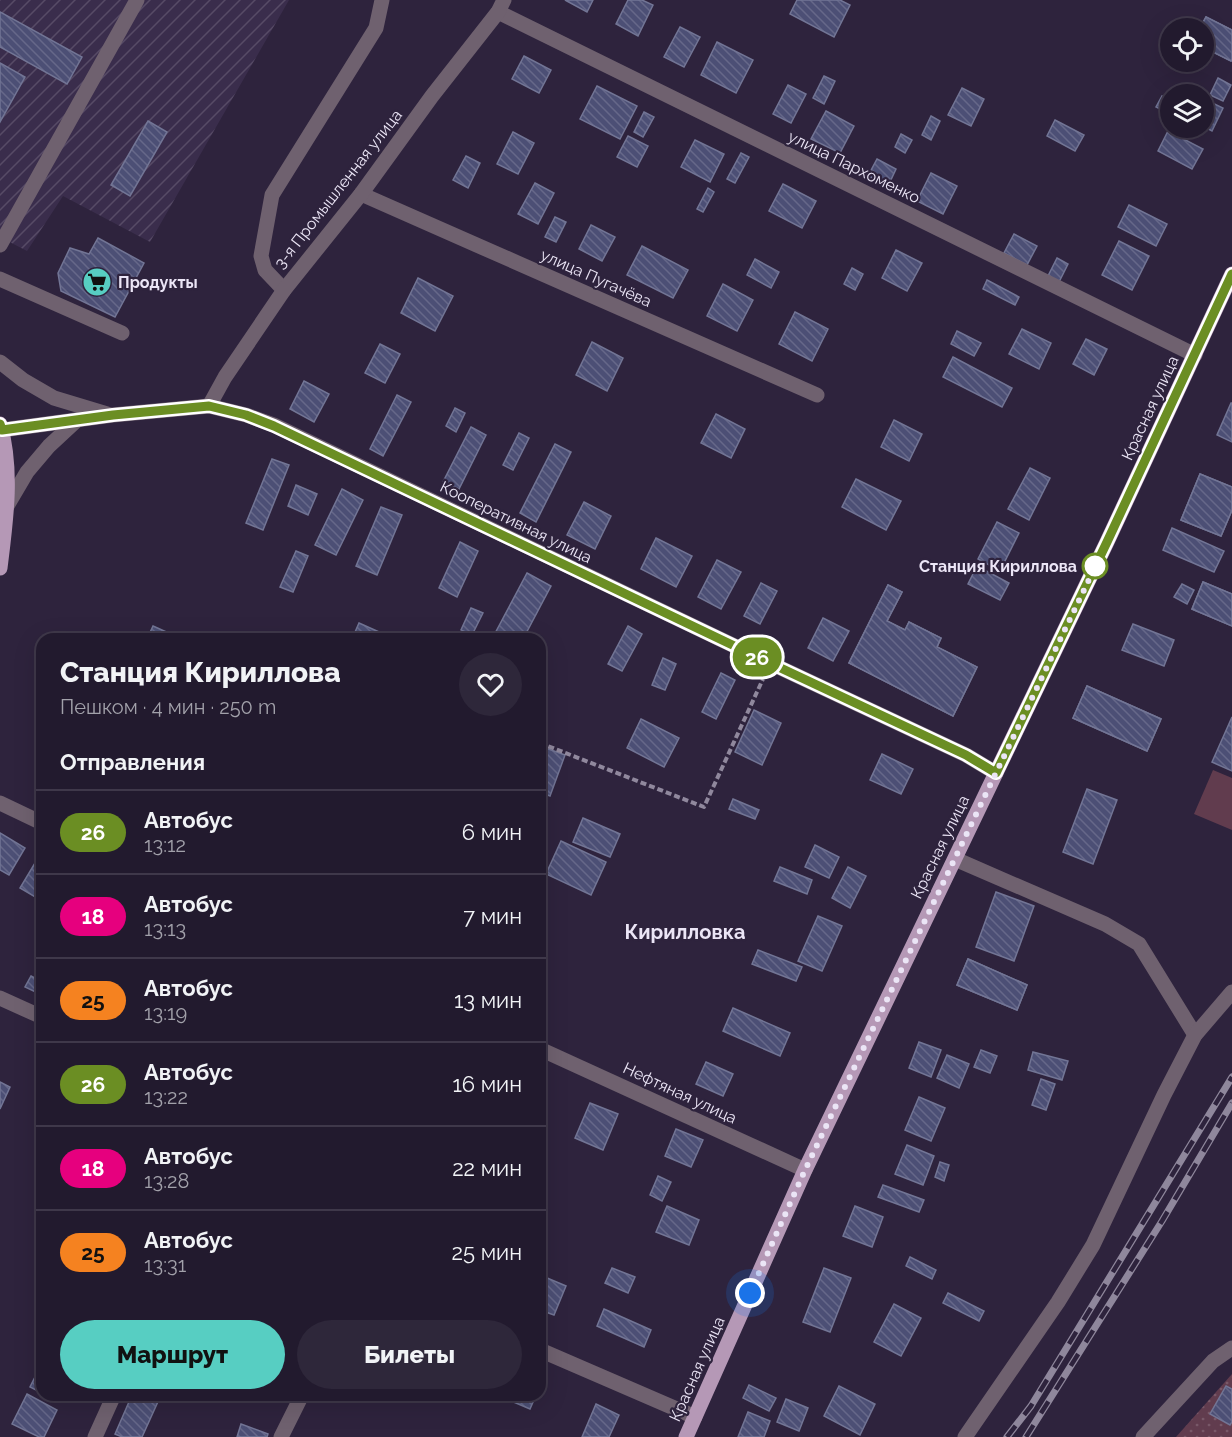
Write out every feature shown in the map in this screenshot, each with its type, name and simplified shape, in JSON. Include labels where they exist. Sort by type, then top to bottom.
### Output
[{"type":"main road","name":"Красная улица","points":[[686,1437],[805,1170],[1112,531],[1232,274]]},
{"type":"main road","points":[[0,568],[7,506],[7,472],[1,427]]},
{"type":"street","points":[[0,245],[137,0]]},
{"type":"street","points":[[284,290],[265,270],[261,256],[272,195],[376,28],[382,0]]},
{"type":"street","name":"3-я Промышленная улица","points":[[209,406],[225,376],[284,290],[361,194],[501,6]]},
{"type":"street","name":"улица Пархоменко","points":[[501,6],[1195,355]]},
{"type":"street","name":"улица Пугачёва","points":[[361,194],[817,395]]},
{"type":"street","points":[[0,279],[122,333]]},
{"type":"street","points":[[0,362],[23,380],[54,398],[113,415]]},
{"type":"street","name":"Кооперативная улица","points":[[1,427],[209,406],[246,415],[274,426],[966,755],[996,773]]},
{"type":"street","points":[[7,506],[27,472],[49,446],[77,420]]},
{"type":"street","points":[[0,803],[36,820]]},
{"type":"street","points":[[955,859],[1106,924],[1139,944],[1195,1035]]},
{"type":"street","points":[[965,1437],[1058,1302],[1093,1245],[1195,1035],[1232,992]]},
{"type":"street","points":[[0,998],[36,1014]]},
{"type":"street","name":"Нефтяная улица","points":[[546,1051],[805,1170]]},
{"type":"street","points":[[1143,1437],[1213,1361],[1232,1348]]},
{"type":"street","points":[[546,1353],[695,1417]]},
{"type":"street","points":[[95,1437],[111,1401]]},
{"type":"street","points":[[281,1437],[299,1401]]},
{"type":"path","points":[[546,745],[704,807],[770,663]]},
{"type":"shaded area","points":[[0,0],[289,0],[150,242],[63,196],[27,251],[0,237]]},
{"type":"shaded area","points":[[1213,770],[1232,778],[1232,830],[1194,814]]},
{"type":"shaded area","points":[[1232,1374],[1232,1437],[1176,1437]]},
{"type":"building","points":[[565,0],[593,0],[587,12]]},
{"type":"building","points":[[628,0],[642,0],[653,5],[638,36],[616,24]]},
{"type":"building","points":[[797,0],[840,0],[850,5],[834,37],[790,14]]},
{"type":"building","points":[[0,12],[82,57],[67,84],[0,47]]},
{"type":"building","points":[[1214,21],[1232,30],[1231,61],[1214,52]]},
{"type":"building","points":[[1214,21],[1232,30],[1231,61],[1214,52]]},
{"type":"building","points":[[680,27],[700,37],[684,67],[664,57]]},
{"type":"building","points":[[717,42],[753,60],[736,93],[701,75]]},
{"type":"building","points":[[524,56],[551,70],[539,93],[512,79]]},
{"type":"building","points":[[0,63],[25,77],[0,122]]},
{"type":"building","points":[[824,76],[835,81],[824,104],[813,98]]},
{"type":"building","points":[[1218,78],[1231,85],[1223,101],[1214,97],[1214,86]]},
{"type":"building","points":[[788,85],[806,94],[791,123],[773,114]]},
{"type":"building","points":[[597,86],[637,106],[620,139],[580,119]]},
{"type":"building","points":[[962,88],[984,99],[971,126],[948,115]]},
{"type":"building","points":[[1214,104],[1223,108],[1214,127]]},
{"type":"building","points":[[826,111],[854,126],[840,153],[811,139]]},
{"type":"building","points":[[644,112],[654,117],[643,137],[634,132]]},
{"type":"building","points":[[931,116],[940,121],[931,140],[922,135]]},
{"type":"building","points":[[1055,120],[1084,135],[1075,151],[1047,136]]},
{"type":"building","points":[[148,121],[167,132],[130,196],[111,185]]},
{"type":"building","points":[[513,132],[534,143],[518,174],[497,164]]},
{"type":"building","points":[[901,134],[912,140],[905,153],[895,147]]},
{"type":"building","points":[[628,136],[648,146],[637,167],[617,157]]},
{"type":"building","points":[[1164,138],[1182,138],[1203,149],[1192,169],[1158,151]]},
{"type":"building","points":[[695,140],[724,154],[710,182],[681,167]]},
{"type":"building","points":[[741,153],[749,157],[735,183],[727,179]]},
{"type":"building","points":[[466,156],[480,163],[468,188],[453,180]]},
{"type":"building","points":[[877,159],[896,169],[888,186],[868,176]]},
{"type":"building","points":[[931,173],[957,186],[943,214],[917,201]]},
{"type":"building","points":[[535,183],[554,193],[538,224],[518,214]]},
{"type":"building","points":[[783,184],[816,201],[802,228],[769,211]]},
{"type":"building","points":[[708,188],[714,192],[703,212],[697,209]]},
{"type":"building","points":[[1129,205],[1167,224],[1156,246],[1118,227]]},
{"type":"building","points":[[555,217],[566,222],[556,242],[545,237]]},
{"type":"building","points":[[591,225],[615,237],[602,261],[579,249]]},
{"type":"building","points":[[1014,234],[1037,246],[1027,265],[1004,253]]},
{"type":"building","name":"Продукты","points":[[98,238],[144,263],[115,317],[61,291],[58,273],[70,248],[89,254]]},
{"type":"building","points":[[1119,241],[1149,256],[1132,290],[1102,275]]},
{"type":"building","points":[[642,246],[688,270],[673,298],[627,275]]},
{"type":"building","points":[[896,250],[922,263],[907,291],[882,278]]},
{"type":"building","points":[[1057,258],[1068,264],[1059,282],[1048,276]]},
{"type":"building","points":[[755,259],[779,272],[771,288],[747,275]]},
{"type":"building","points":[[852,268],[863,274],[855,290],[844,284]]},
{"type":"building","points":[[418,278],[453,296],[435,331],[401,313]]},
{"type":"building","points":[[987,280],[1019,297],[1015,305],[983,289]]},
{"type":"building","points":[[723,284],[753,300],[737,331],[707,316]]},
{"type":"building","points":[[795,312],[828,329],[812,361],[779,344]]},
{"type":"building","points":[[1022,329],[1051,343],[1039,369],[1009,354]]},
{"type":"building","points":[[957,331],[981,343],[974,356],[951,344]]},
{"type":"building","points":[[1086,339],[1107,349],[1094,375],[1073,364]]},
{"type":"building","points":[[592,342],[623,358],[607,391],[576,375]]},
{"type":"building","points":[[380,344],[400,354],[385,383],[365,373]]},
{"type":"building","points":[[953,357],[1012,388],[1002,407],[943,377]]},
{"type":"building","points":[[304,381],[329,394],[314,422],[290,409]]},
{"type":"building","points":[[397,395],[411,402],[383,456],[370,449]]},
{"type":"building","points":[[1232,403],[1232,442],[1217,435]]},
{"type":"building","points":[[455,408],[465,413],[456,432],[446,426]]},
{"type":"building","points":[[716,414],[745,429],[731,458],[701,443]]},
{"type":"building","points":[[894,420],[922,434],[909,461],[881,447]]},
{"type":"building","points":[[471,427],[486,435],[459,489],[443,482]]},
{"type":"building","points":[[519,433],[529,438],[513,470],[503,465]]},
{"type":"building","points":[[555,444],[571,452],[536,522],[520,513]]},
{"type":"building","points":[[272,459],[289,465],[263,530],[246,523]]},
{"type":"building","points":[[1030,468],[1050,478],[1029,520],[1008,509]]},
{"type":"building","points":[[1200,474],[1232,487],[1232,510],[1221,536],[1181,520]]},
{"type":"building","points":[[1200,474],[1232,487],[1232,510],[1221,536],[1181,520]]},
{"type":"building","points":[[856,479],[901,501],[886,530],[842,507]]},
{"type":"building","points":[[296,485],[317,494],[308,515],[288,506]]},
{"type":"building","points":[[342,489],[363,500],[336,555],[315,545]]},
{"type":"building","points":[[584,502],[611,516],[595,549],[567,535]]},
{"type":"building","points":[[381,507],[402,515],[377,575],[356,566]]},
{"type":"building","points":[[997,522],[1019,533],[1000,571],[978,559]]},
{"type":"building","points":[[1172,528],[1224,551],[1214,572],[1163,550]]},
{"type":"building","points":[[656,538],[692,556],[676,587],[641,569]]},
{"type":"building","points":[[460,542],[478,551],[457,597],[439,588]]},
{"type":"building","points":[[296,551],[308,556],[293,592],[280,587]]},
{"type":"building","points":[[717,560],[741,572],[721,609],[698,597]]},
{"type":"building","points":[[977,566],[1009,583],[1000,600],[968,584]]},
{"type":"building","points":[[527,573],[551,586],[526,633],[495,633]]},
{"type":"building","points":[[1203,582],[1232,594],[1232,626],[1192,609]]},
{"type":"building","points":[[1203,582],[1232,594],[1232,626],[1192,609]]},
{"type":"building","points":[[761,583],[777,591],[760,624],[744,616]]},
{"type":"building","points":[[1182,584],[1194,590],[1187,604],[1174,597]]},
{"type":"building","points":[[888,585],[902,592],[887,621],[905,630],[909,622],[941,638],[937,647],[977,667],[953,716],[849,663]]},
{"type":"building","points":[[888,585],[902,592],[887,621],[905,630],[909,622],[941,638],[937,647],[977,667],[953,716],[849,663]]},
{"type":"building","points":[[471,608],[483,613],[473,633],[461,630]]},
{"type":"building","points":[[823,618],[849,631],[833,661],[808,648]]},
{"type":"building","points":[[359,623],[381,633],[355,633]]},
{"type":"building","points":[[1133,624],[1174,640],[1164,666],[1122,650]]},
{"type":"building","points":[[153,626],[169,633],[150,633]]},
{"type":"building","points":[[628,626],[642,634],[622,671],[608,664]]},
{"type":"building","points":[[663,658],[676,664],[665,690],[652,685]]},
{"type":"building","points":[[721,673],[735,680],[716,719],[702,712]]},
{"type":"building","points":[[1087,686],[1161,719],[1147,751],[1073,718]]},
{"type":"building","points":[[1087,686],[1161,719],[1147,751],[1073,718]]},
{"type":"building","points":[[754,710],[781,723],[762,765],[735,752]]},
{"type":"building","points":[[1232,717],[1232,771],[1212,762]]},
{"type":"building","points":[[641,719],[679,738],[664,767],[627,748]]},
{"type":"building","points":[[546,748],[565,755],[550,796],[546,794]]},
{"type":"building","points":[[882,754],[913,769],[901,794],[870,780]]},
{"type":"building","points":[[1087,789],[1117,800],[1093,864],[1063,852]]},
{"type":"building","points":[[733,799],[759,810],[755,819],[729,809]]},
{"type":"building","points":[[583,818],[620,834],[610,857],[573,842]]},
{"type":"building","points":[[0,833],[25,848],[9,875],[0,870]]},
{"type":"building","points":[[561,841],[606,862],[591,895],[546,874]]},
{"type":"building","points":[[815,845],[839,857],[829,878],[805,867]]},
{"type":"building","points":[[36,861],[36,897],[20,888]]},
{"type":"building","points":[[780,867],[812,880],[807,894],[774,881]]},
{"type":"building","points":[[848,867],[866,876],[850,908],[832,898]]},
{"type":"building","points":[[996,892],[1034,906],[1014,961],[976,947]]},
{"type":"building","points":[[818,916],[842,926],[822,971],[798,961]]},
{"type":"building","points":[[758,950],[802,967],[796,981],[752,964]]},
{"type":"building","points":[[968,959],[1027,985],[1017,1010],[957,985]]},
{"type":"building","points":[[968,959],[1027,985],[1017,1010],[957,985]]},
{"type":"building","points":[[31,976],[36,979],[36,992],[25,987]]},
{"type":"building","points":[[733,1008],[790,1033],[780,1056],[723,1031]]},
{"type":"building","points":[[919,1042],[941,1050],[931,1077],[909,1068]]},
{"type":"building","points":[[981,1050],[997,1056],[990,1073],[974,1067]]},
{"type":"building","points":[[1033,1052],[1068,1061],[1062,1080],[1028,1070]]},
{"type":"building","points":[[947,1055],[969,1064],[959,1088],[937,1078]]},
{"type":"building","points":[[706,1062],[733,1074],[723,1096],[696,1084]]},
{"type":"building","points":[[1041,1079],[1055,1084],[1046,1110],[1032,1105]]},
{"type":"building","points":[[0,1082],[10,1087],[0,1109]]},
{"type":"building","points":[[919,1097],[945,1108],[931,1141],[905,1130]]},
{"type":"building","points":[[590,1103],[618,1114],[603,1150],[575,1138]]},
{"type":"building","points":[[676,1129],[703,1140],[691,1167],[665,1156]]},
{"type":"building","points":[[907,1145],[934,1156],[923,1185],[895,1174]]},
{"type":"building","points":[[940,1162],[949,1165],[944,1181],[935,1177]]},
{"type":"building","points":[[658,1176],[671,1182],[662,1201],[650,1195]]},
{"type":"building","points":[[883,1185],[924,1200],[919,1212],[878,1197]]},
{"type":"building","points":[[667,1206],[699,1220],[689,1245],[656,1232]]},
{"type":"building","points":[[855,1206],[883,1217],[872,1247],[843,1236]]},
{"type":"building","points":[[910,1257],[936,1270],[932,1279],[906,1266]]},
{"type":"building","points":[[612,1268],[635,1277],[628,1293],[605,1283]]},
{"type":"building","points":[[824,1268],[851,1278],[830,1332],[803,1322]]},
{"type":"building","points":[[546,1278],[566,1286],[554,1315],[546,1312]]},
{"type":"building","points":[[948,1293],[984,1311],[979,1321],[943,1303]]},
{"type":"building","points":[[894,1304],[921,1318],[901,1356],[874,1342]]},
{"type":"building","points":[[604,1309],[651,1330],[644,1347],[597,1326]]},
{"type":"building","points":[[36,1375],[36,1390],[30,1387]]},
{"type":"building","points":[[749,1385],[776,1398],[769,1411],[743,1398]]},
{"type":"building","points":[[839,1386],[875,1404],[860,1435],[824,1416]]},
{"type":"building","points":[[1226,1386],[1232,1389],[1232,1422],[1230,1425],[1210,1414]]},
{"type":"building","points":[[27,1394],[36,1401],[57,1410],[44,1437],[39,1437],[12,1424]]},
{"type":"building","points":[[786,1399],[808,1408],[799,1431],[777,1422]]},
{"type":"building","points":[[129,1401],[158,1401],[142,1437],[122,1437],[115,1434]]},
{"type":"building","points":[[511,1401],[533,1401],[530,1409]]},
{"type":"building","points":[[596,1404],[619,1415],[609,1437],[582,1437]]},
{"type":"building","points":[[748,1412],[770,1421],[764,1437],[738,1437]]},
{"type":"building","points":[[241,1424],[268,1434],[267,1437],[237,1437]]},
{"type":"railway","points":[[1007,1437],[1031,1406],[1232,1077]]},
{"type":"railway","points":[[1026,1437],[1162,1221],[1232,1103]]},
{"type":"bus line","name":"26","points":[[0,424],[2,430],[113,415],[209,406],[246,415],[274,426],[966,755],[996,773],[1232,274]]},
{"type":"place","name":"Продукты","points":[[97,282]]},
{"type":"place","name":"Станция Кириллова","points":[[1095,566]]},
{"type":"district","name":"Кирилловка","points":[[685,932]]},
{"type":"route","points":[[750,1293],[805,1170],[1097,563],[1095,566]]}]
